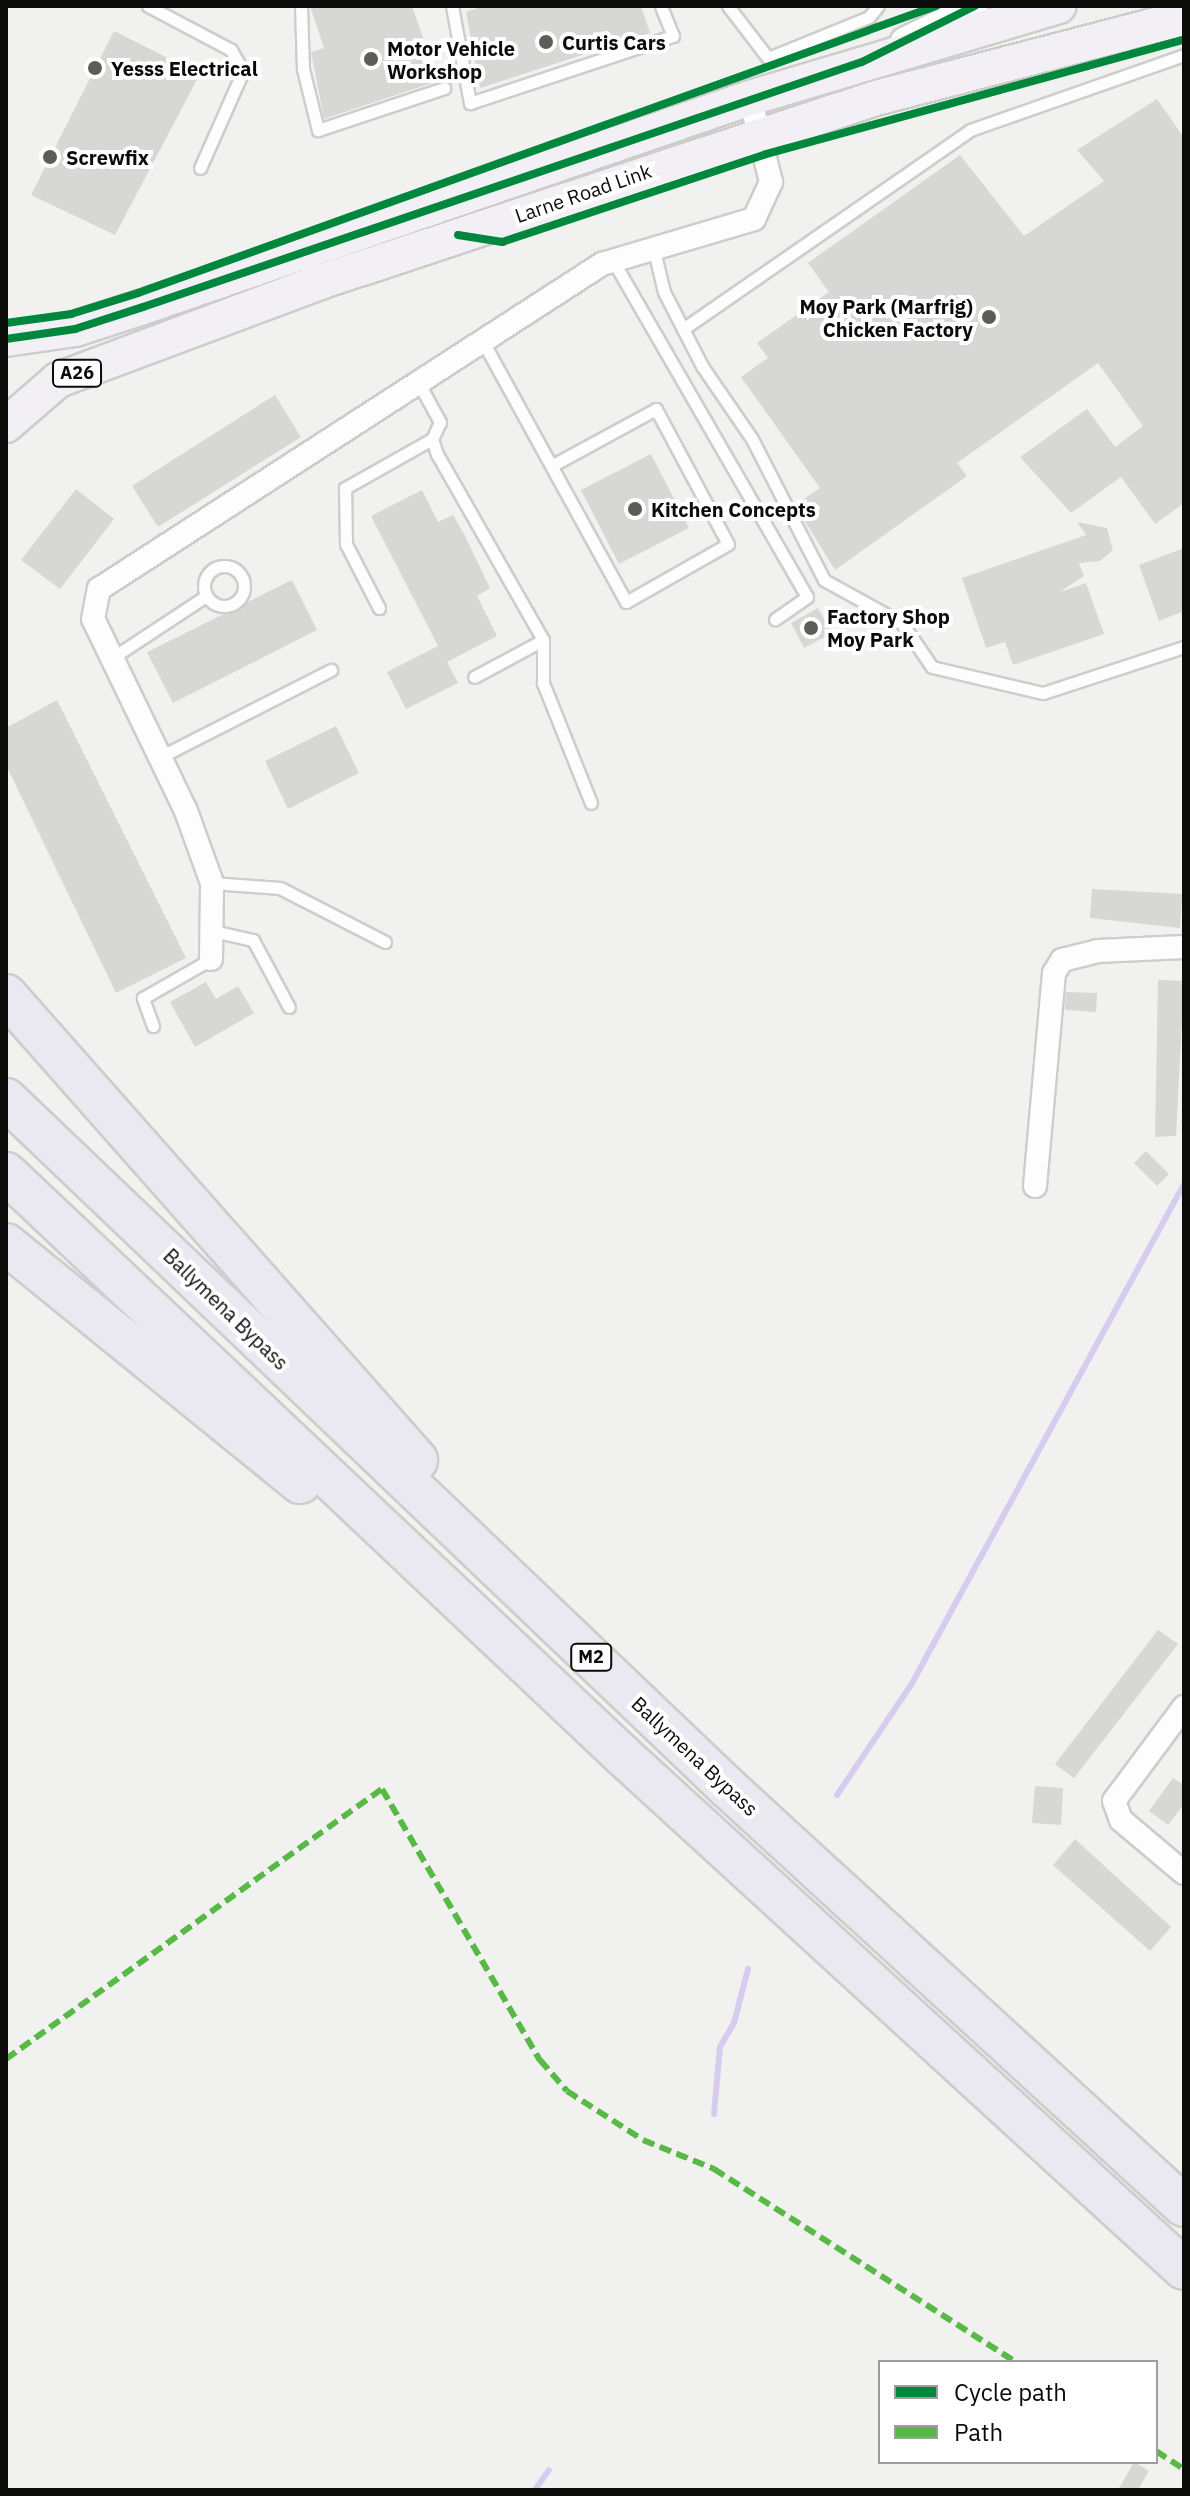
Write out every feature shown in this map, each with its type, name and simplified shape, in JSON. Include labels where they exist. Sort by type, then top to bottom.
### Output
[{"type":"highway","name":"M2","points":[[6,995],[521,1579],[727,1787]]},
{"type":"highway","name":"Ballymena Bypass","points":[[6,1099],[727,1787],[1184,2206]]},
{"type":"highway","name":"M2","points":[[6,1173],[847,1963],[1184,2269]]},
{"type":"highway","name":"M2","points":[[6,1244],[295,1479],[847,1963]]},
{"type":"main road","name":"Larne Road Link","points":[[6,339],[75,329],[750,98],[862,62],[1059,6]]},
{"type":"main road","name":"Larne Road Link","points":[[6,425],[58,380],[160,340],[762,134],[1184,18]]},
{"type":"street","points":[[862,62],[975,6]]},
{"type":"street","points":[[211,959],[212,883],[160,757],[93,619],[99,589],[481,339],[612,259],[757,216],[771,182],[762,134],[750,98]]},
{"type":"street","points":[[1035,1186],[1054,973],[1062,960],[1098,951],[1184,947]]},
{"type":"street","points":[[1184,1707],[1114,1801],[1121,1820],[1184,1873]]},
{"type":"lane","points":[[148,6],[231,50],[243,71],[200,168]]},
{"type":"lane","points":[[301,6],[303,69],[318,130],[444,88]]},
{"type":"lane","points":[[452,6],[470,103],[673,36],[661,6]]},
{"type":"lane","points":[[728,6],[768,58],[869,17],[878,6]]},
{"type":"lane","points":[[683,329],[970,130],[1184,55]]},
{"type":"lane","points":[[653,245],[683,329],[752,439],[824,580],[902,623],[932,667],[1043,693],[1184,647]]},
{"type":"lane","points":[[612,259],[807,597],[775,619]]},
{"type":"lane","points":[[481,339],[626,602],[728,544],[656,409],[553,465]]},
{"type":"lane","points":[[379,608],[346,544],[345,488],[432,439],[440,422],[418,382]]},
{"type":"lane","points":[[432,439],[543,640],[543,683],[591,803]]},
{"type":"lane","points":[[112,658],[206,596]]},
{"type":"lane","points":[[474,677],[543,640]]},
{"type":"lane","points":[[160,757],[331,670]]},
{"type":"lane","points":[[212,883],[251,880],[280,888],[385,942]]},
{"type":"lane","points":[[213,931],[253,940],[289,1007]]},
{"type":"lane","points":[[153,1026],[143,998],[211,959]]},
{"type":"building","name":"Motor Vehicle Workshop","points":[[310,6],[412,6],[438,81],[324,119],[311,52],[324,48]]},
{"type":"building","name":"Curtis Cars","points":[[484,6],[641,6],[650,33],[480,88],[466,12]]},
{"type":"building","points":[[114,31],[200,74],[115,235],[31,195]]},
{"type":"building","name":"Moy Park (Marfrig) Chicken Factory","points":[[1157,99],[1184,138],[1184,503],[1155,524],[1121,477],[1071,513],[1020,457],[1087,409],[1115,447],[1143,426],[1098,363],[957,463],[967,476],[835,570],[795,505],[820,488],[741,377],[768,358],[757,343],[829,292],[808,263],[960,155],[1024,236],[1104,181],[1077,150]]},
{"type":"building","points":[[275,395],[301,437],[158,527],[132,486]]},
{"type":"building","name":"Kitchen Concepts","points":[[651,454],[689,528],[619,564],[581,490]]},
{"type":"building","points":[[76,489],[114,519],[60,589],[21,560]]},
{"type":"building","points":[[422,490],[438,522],[453,515],[464,534],[490,588],[477,596],[497,636],[447,662],[458,683],[406,709],[387,672],[438,646],[371,516]]},
{"type":"building","points":[[1077,522],[1107,528],[1113,550],[1100,561],[1079,563],[1084,576],[1060,592],[1086,583],[1104,634],[1013,665],[1005,642],[986,648],[962,578],[1086,535]]},
{"type":"building","points":[[1184,548],[1184,611],[1159,621],[1139,565]]},
{"type":"building","points":[[292,580],[317,630],[173,703],[147,652]]},
{"type":"building","name":"Factory Shop Moy Park","points":[[818,608],[832,633],[804,648],[791,623]]},
{"type":"building","points":[[57,700],[186,958],[116,993],[6,765],[6,728]]},
{"type":"building","points":[[336,726],[359,773],[288,809],[265,761]]},
{"type":"building","points":[[1092,889],[1182,894],[1180,928],[1090,918]]},
{"type":"building","points":[[1158,980],[1184,981],[1176,1136],[1155,1137]]},
{"type":"building","points":[[206,982],[216,999],[238,986],[254,1013],[195,1047],[170,1002]]},
{"type":"building","points":[[1066,992],[1097,993],[1096,1012],[1065,1010]]},
{"type":"building","points":[[1146,1151],[1169,1174],[1157,1186],[1134,1163]]},
{"type":"building","points":[[1158,1630],[1178,1644],[1074,1778],[1055,1764]]},
{"type":"building","points":[[1173,1778],[1184,1785],[1184,1804],[1168,1825],[1149,1811]]},
{"type":"building","points":[[1035,1786],[1063,1788],[1061,1825],[1032,1823]]},
{"type":"building","points":[[1075,1839],[1171,1927],[1150,1951],[1053,1865]]},
{"type":"building","points":[[1133,2464],[1149,2471],[1138,2490],[1118,2490]]},
{"type":"waterway","points":[[837,1795],[911,1685],[1184,1184]]},
{"type":"waterway","points":[[714,2114],[720,2047],[734,2023],[748,1969]]},
{"type":"waterway","points":[[535,2490],[549,2470]]},
{"type":"marked path","points":[[6,2059],[382,1789],[540,2060],[567,2091],[643,2140],[714,2169],[1013,2360]]},
{"type":"marked path","points":[[1158,2452],[1184,2469]]},
{"type":"cycle path","points":[[6,323],[71,314],[138,293],[936,6]]},
{"type":"cycle path","points":[[6,339],[75,329],[143,307],[862,62],[975,6]]},
{"type":"cycle path","points":[[458,235],[502,242],[766,154],[1184,40]]},
{"type":"place","name":"Curtis Cars","points":[[546,42]]},
{"type":"place","name":"Motor Vehicle Workshop","points":[[371,59]]},
{"type":"place","name":"Yesss Electrical","points":[[95,68]]},
{"type":"place","name":"Screwfix","points":[[50,157]]},
{"type":"place","name":"Moy Park (Marfrig) Chicken Factory","points":[[989,317]]},
{"type":"place","name":"Kitchen Concepts","points":[[635,509]]},
{"type":"place","name":"Factory Shop Moy Park","points":[[811,628]]}]
